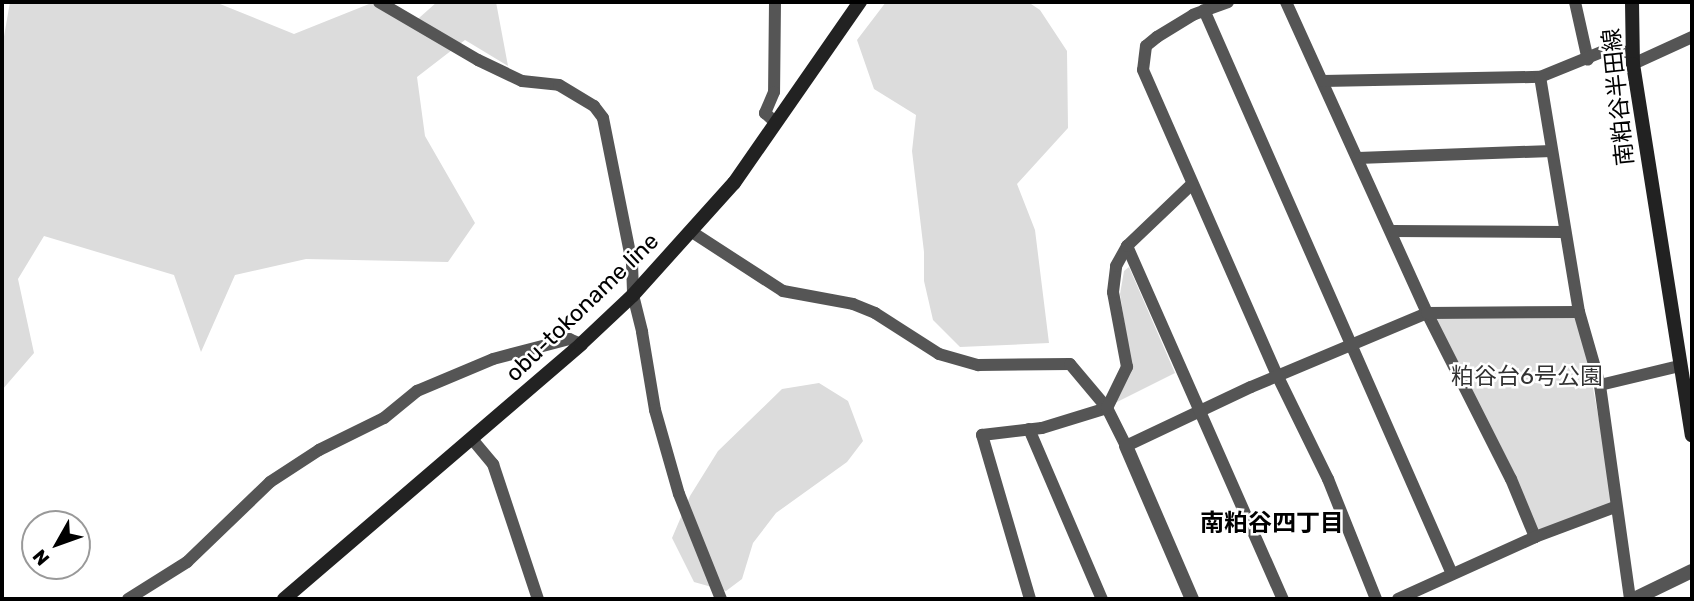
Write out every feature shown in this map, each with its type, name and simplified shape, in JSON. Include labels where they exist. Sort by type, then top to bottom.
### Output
[{"type":"main road","name":"obu-tokoname line","points":[[284,599],[472,439],[633,295],[734,183],[860,2]]},
{"type":"main road","name":"南粕谷半田線","points":[[1632,2],[1633,58],[1684,370],[1692,435]]},
{"type":"street","points":[[379,2],[478,60],[522,81],[559,85],[594,106],[603,118],[632,263],[633,295],[655,410],[678,494],[721,599]]},
{"type":"street","points":[[775,2],[774,92],[765,113],[775,122]]},
{"type":"street","points":[[1228,2],[1204,10],[1146,46],[1143,70],[1278,377],[1328,479],[1376,599]]},
{"type":"street","points":[[1286,2],[1427,313],[1511,479],[1535,537]]},
{"type":"street","points":[[1575,2],[1588,60]]},
{"type":"street","points":[[1204,10],[1452,575]]},
{"type":"street","points":[[1323,81],[1540,77],[1609,50],[1633,58],[1692,37]]},
{"type":"street","points":[[1540,77],[1579,312],[1600,386],[1615,507],[1632,599],[1692,572]]},
{"type":"street","points":[[1358,158],[1552,151]]},
{"type":"street","points":[[1030,599],[982,435],[1042,428],[1107,408],[1127,367],[1113,292],[1116,266],[1127,246],[1192,184]]},
{"type":"street","points":[[1392,231],[1564,232]]},
{"type":"street","points":[[692,232],[783,290],[864,308],[882,316],[939,354],[978,365],[1070,364],[1107,408],[1192,599]]},
{"type":"street","points":[[1127,246],[1283,599]]},
{"type":"street","points":[[1126,446],[1201,410],[1427,313],[1579,312]]},
{"type":"street","points":[[128,599],[187,562],[270,482],[319,450],[384,418],[417,391],[493,359],[569,339],[581,344]]},
{"type":"street","points":[[1600,386],[1684,370]]},
{"type":"street","points":[[1028,429],[1102,599]]},
{"type":"street","points":[[472,439],[493,464],[538,599]]},
{"type":"street","points":[[1398,599],[1417,595],[1452,575],[1535,537],[1615,507]]},
{"type":"green space","points":[[10,2],[223,2],[220,4],[294,34],[374,2],[410,26],[437,2],[496,2],[508,66],[465,40],[417,77],[425,136],[475,223],[448,262],[306,259],[235,275],[201,352],[174,275],[44,236],[18,279],[34,353],[2,390],[2,48]]},
{"type":"green space","points":[[886,2],[1028,2],[1040,10],[1067,51],[1068,128],[1017,184],[1035,230],[1049,343],[960,347],[933,320],[924,281],[924,252],[912,151],[916,115],[874,89],[857,40]]},
{"type":"green space","points":[[1129,267],[1175,373],[1115,403],[1131,365],[1120,294],[1124,271]]},
{"type":"green space","name":"粕谷台6号公園","points":[[1579,312],[1615,507],[1535,537],[1427,313]]},
{"type":"green space","points":[[819,383],[848,401],[863,441],[847,462],[776,513],[753,543],[742,579],[726,591],[694,582],[672,538],[690,496],[718,451],[782,389]]},
{"type":"district","name":"南粕谷四丁目","points":[[1272,524]]}]
